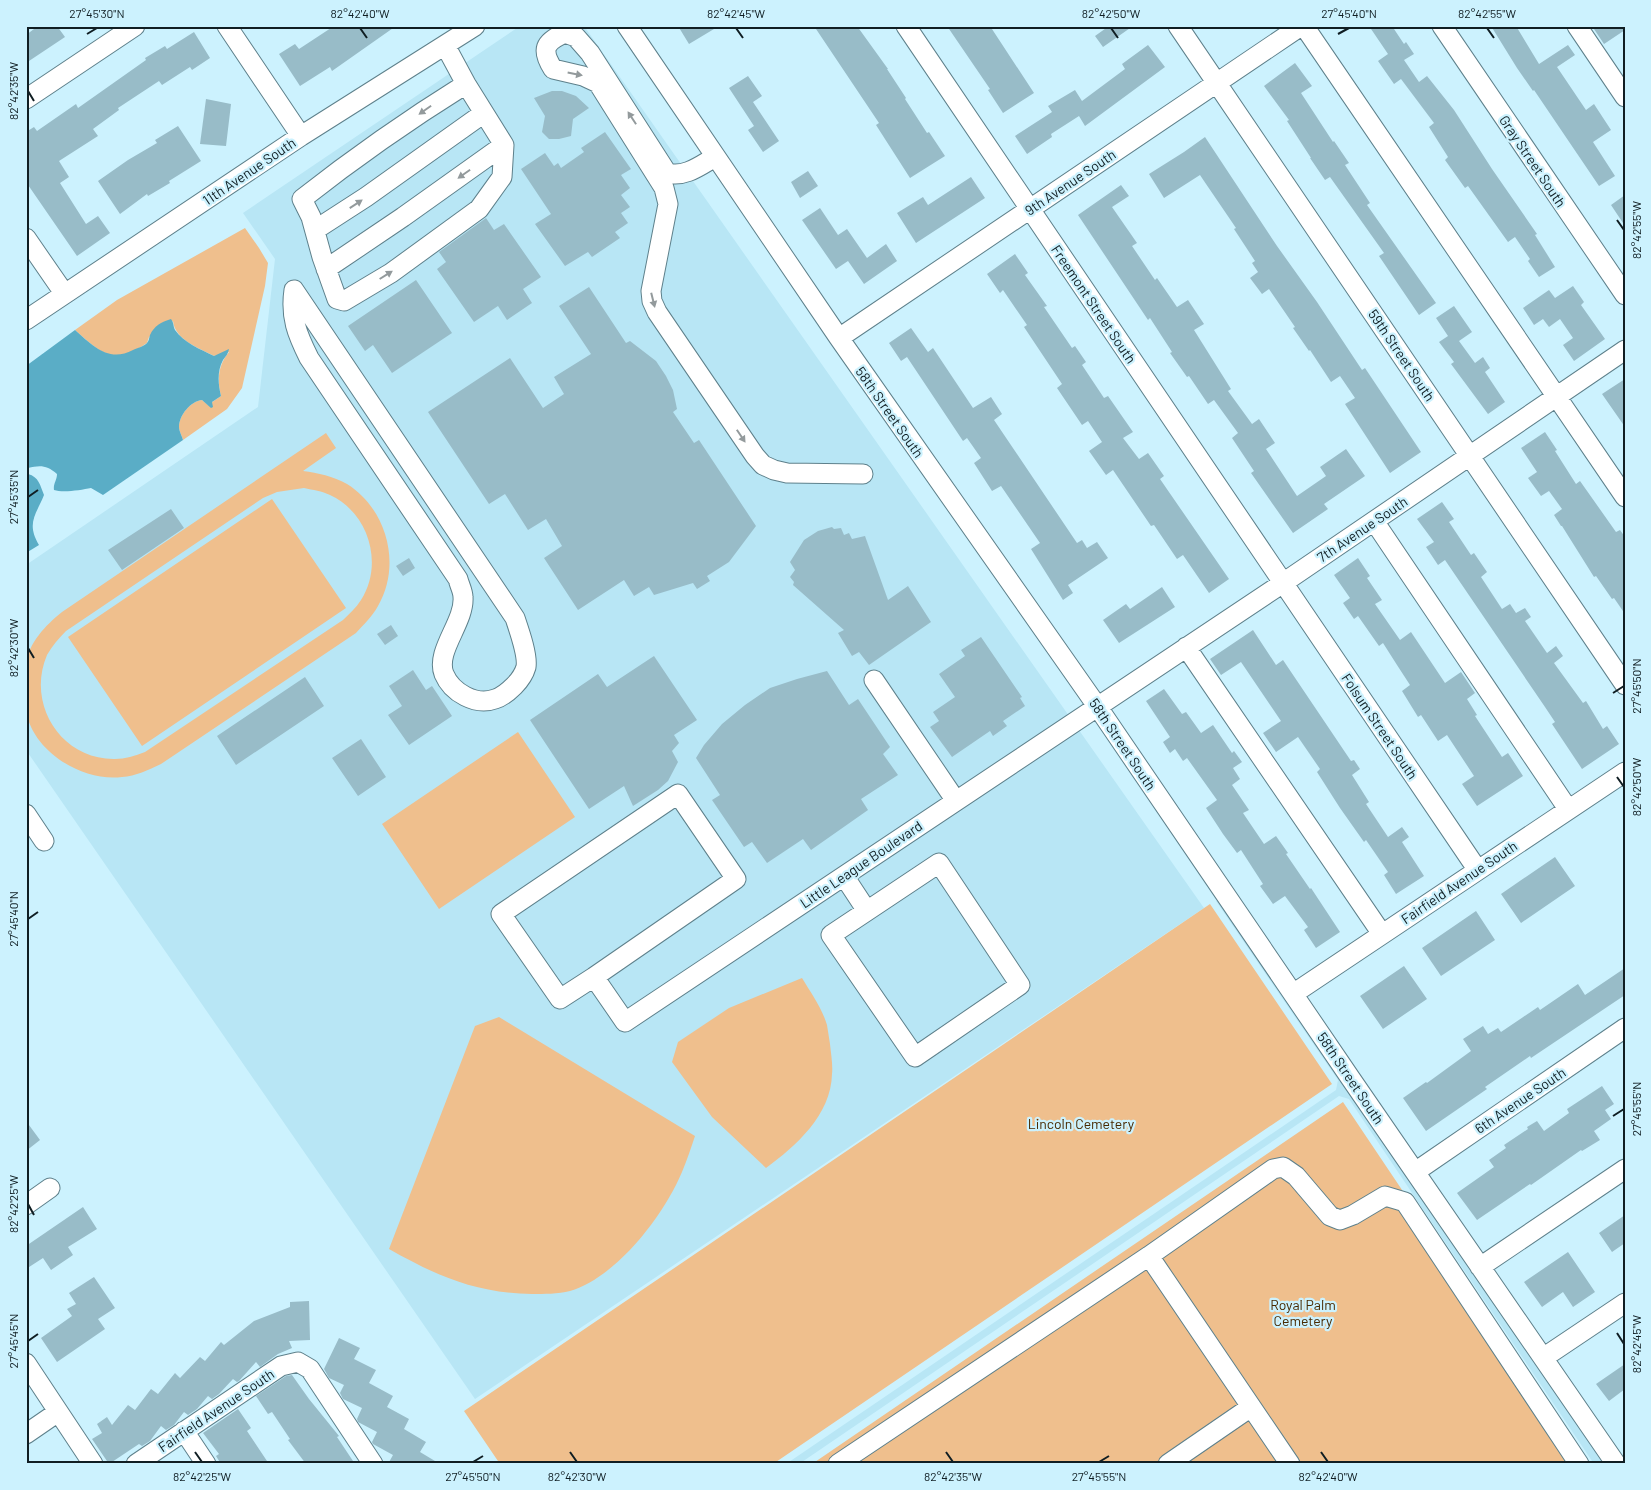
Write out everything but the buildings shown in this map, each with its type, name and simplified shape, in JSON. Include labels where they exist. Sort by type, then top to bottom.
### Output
[{"type":"street","points":[[26,99],[135,26]]},
{"type":"street","points":[[227,26],[301,136]]},
{"type":"street","name":"11th Avenue South","points":[[26,320],[301,136],[474,26]]},
{"type":"street","name":"58th Street South","points":[[627,26],[839,338],[1097,706],[1480,1267],[1543,1358],[1618,1458]]},
{"type":"street","name":"Freemont Street South","points":[[906,26],[1283,583]]},
{"type":"street","name":"59th Street South","points":[[1178,26],[1625,685]]},
{"type":"street","points":[[1303,26],[1625,497]]},
{"type":"street","name":"9th Avenue South","points":[[839,338],[1303,26]]},
{"type":"street","name":"Gray Street South","points":[[1442,26],[1625,295]]},
{"type":"street","points":[[1577,26],[1625,97]]},
{"type":"street","points":[[715,157],[684,174],[674,175],[667,173],[590,53],[576,37],[565,33],[552,39],[547,47],[546,58],[554,69],[583,76],[598,83],[664,188],[668,204],[651,291],[652,301],[662,320],[755,456],[763,464],[774,470],[862,474]]},
{"type":"street","points":[[445,45],[466,84],[504,146],[502,177],[479,209],[391,272],[344,301],[337,298],[326,269],[311,217],[302,199],[327,179],[438,101],[466,84]]},
{"type":"street","points":[[315,230],[366,197],[484,114]]},
{"type":"street","points":[[326,269],[504,146]]},
{"type":"street","points":[[26,238],[64,293]]},
{"type":"street","points":[[294,290],[515,618],[523,644],[526,666],[519,682],[508,692],[494,700],[480,701],[464,696],[451,686],[444,674],[442,660],[458,619],[463,598],[458,579],[309,358],[298,337],[293,320],[294,290]]},
{"type":"street","name":"7th Avenue South","points":[[1097,706],[1283,583],[1625,350]]},
{"type":"street","points":[[1374,521],[1568,809]]},
{"type":"street","name":"Folsum Street South","points":[[1283,583],[1477,869]]},
{"type":"street","points":[[1186,647],[1382,934]]},
{"type":"street","points":[[874,680],[956,801]]},
{"type":"street","name":"Little League Boulevard","points":[[594,977],[625,1022],[1097,706]]},
{"type":"street","name":"Fairfield Avenue South","points":[[1294,994],[1477,869],[1625,772]]},
{"type":"street","points":[[678,794],[736,879],[594,977],[560,999],[501,914],[678,794]]},
{"type":"street","points":[[26,814],[44,841]]},
{"type":"street","points":[[939,862],[1020,985],[915,1057],[831,935],[867,911],[939,862]]},
{"type":"street","points":[[844,876],[867,911]]},
{"type":"street","name":"6th Avenue South","points":[[1415,1172],[1625,1028]]},
{"type":"street","points":[[838,1464],[1149,1256],[1273,1169],[1283,1167],[1296,1176],[1330,1216],[1340,1220],[1353,1215],[1385,1196],[1404,1202],[1574,1462]]},
{"type":"street","points":[[1480,1267],[1625,1169]]},
{"type":"street","points":[[26,1205],[50,1188]]},
{"type":"street","points":[[1149,1256],[1290,1464]]},
{"type":"street","points":[[1543,1358],[1625,1302]]},
{"type":"street","name":"Fairfield Avenue South","points":[[136,1464],[281,1366],[298,1362],[310,1369],[374,1464]]},
{"type":"street","points":[[26,1363],[93,1464]]},
{"type":"street","points":[[1168,1464],[1251,1408]]},
{"type":"street","points":[[26,1434],[58,1412]]},
{"type":"street","points":[[184,1431],[206,1464]]},
{"type":"shaded area","points":[[520,26],[584,26],[1204,908],[475,1399],[26,750],[26,565],[258,407],[275,259],[243,213]]},
{"type":"shaded area","points":[[171,319],[179,335],[198,348],[214,356],[229,349],[221,364],[219,373],[221,396],[212,402],[213,407],[211,408],[202,400],[190,406],[183,413],[180,422],[179,429],[183,440],[103,495],[91,488],[67,491],[54,490],[57,474],[43,466],[28,468],[28,474],[37,479],[44,495],[35,514],[33,525],[33,531],[39,545],[26,553],[26,366],[75,330],[95,347],[109,354],[116,355],[124,354],[145,345],[156,327]]},
{"type":"shaded area","points":[[1219,899],[1606,1464],[1594,1464],[1349,1099],[1339,1096],[799,1464],[786,1464],[1336,1090],[1338,1080],[1216,901]]},
{"type":"green space","points":[[245,228],[268,263],[265,286],[242,388],[227,409],[183,440],[179,427],[186,409],[202,400],[208,405],[221,396],[219,373],[229,352],[214,356],[189,343],[178,333],[173,321],[149,337],[147,343],[129,353],[119,355],[105,353],[92,345],[75,330],[117,300]]},
{"type":"green space","points":[[326,433],[336,448],[303,471],[336,479],[347,484],[361,495],[381,523],[387,539],[389,573],[385,590],[376,610],[356,633],[161,764],[132,775],[107,777],[92,775],[76,769],[49,751],[38,739],[31,726],[26,711],[27,657],[39,635],[62,612]],"holes":[[[304,488],[327,494],[343,503],[355,514],[369,541],[372,556],[368,586],[361,600],[352,611],[343,620],[145,752],[119,759],[96,757],[79,750],[64,739],[53,726],[45,710],[41,692],[42,674],[47,655],[63,634],[263,498],[277,492]]]},
{"type":"green space","points":[[272,499],[346,608],[142,746],[68,637]]},
{"type":"green space","points":[[518,732],[575,817],[439,909],[382,824]]},
{"type":"green space","name":"Lincoln Cemetery","points":[[1210,904],[1332,1084],[773,1464],[500,1464],[464,1411]]},
{"type":"green space","points":[[802,978],[827,1025],[832,1063],[830,1089],[819,1116],[810,1128],[789,1150],[766,1168],[712,1117],[672,1062],[678,1042],[729,1008]]},
{"type":"green space","points":[[499,1017],[695,1136],[684,1168],[674,1189],[651,1225],[621,1259],[605,1273],[588,1284],[570,1291],[532,1294],[511,1293],[474,1286],[440,1275],[389,1249],[475,1026]]},
{"type":"green space","name":"Royal Palm Cemetery","points":[[1343,1102],[1586,1464],[812,1464]]}]
